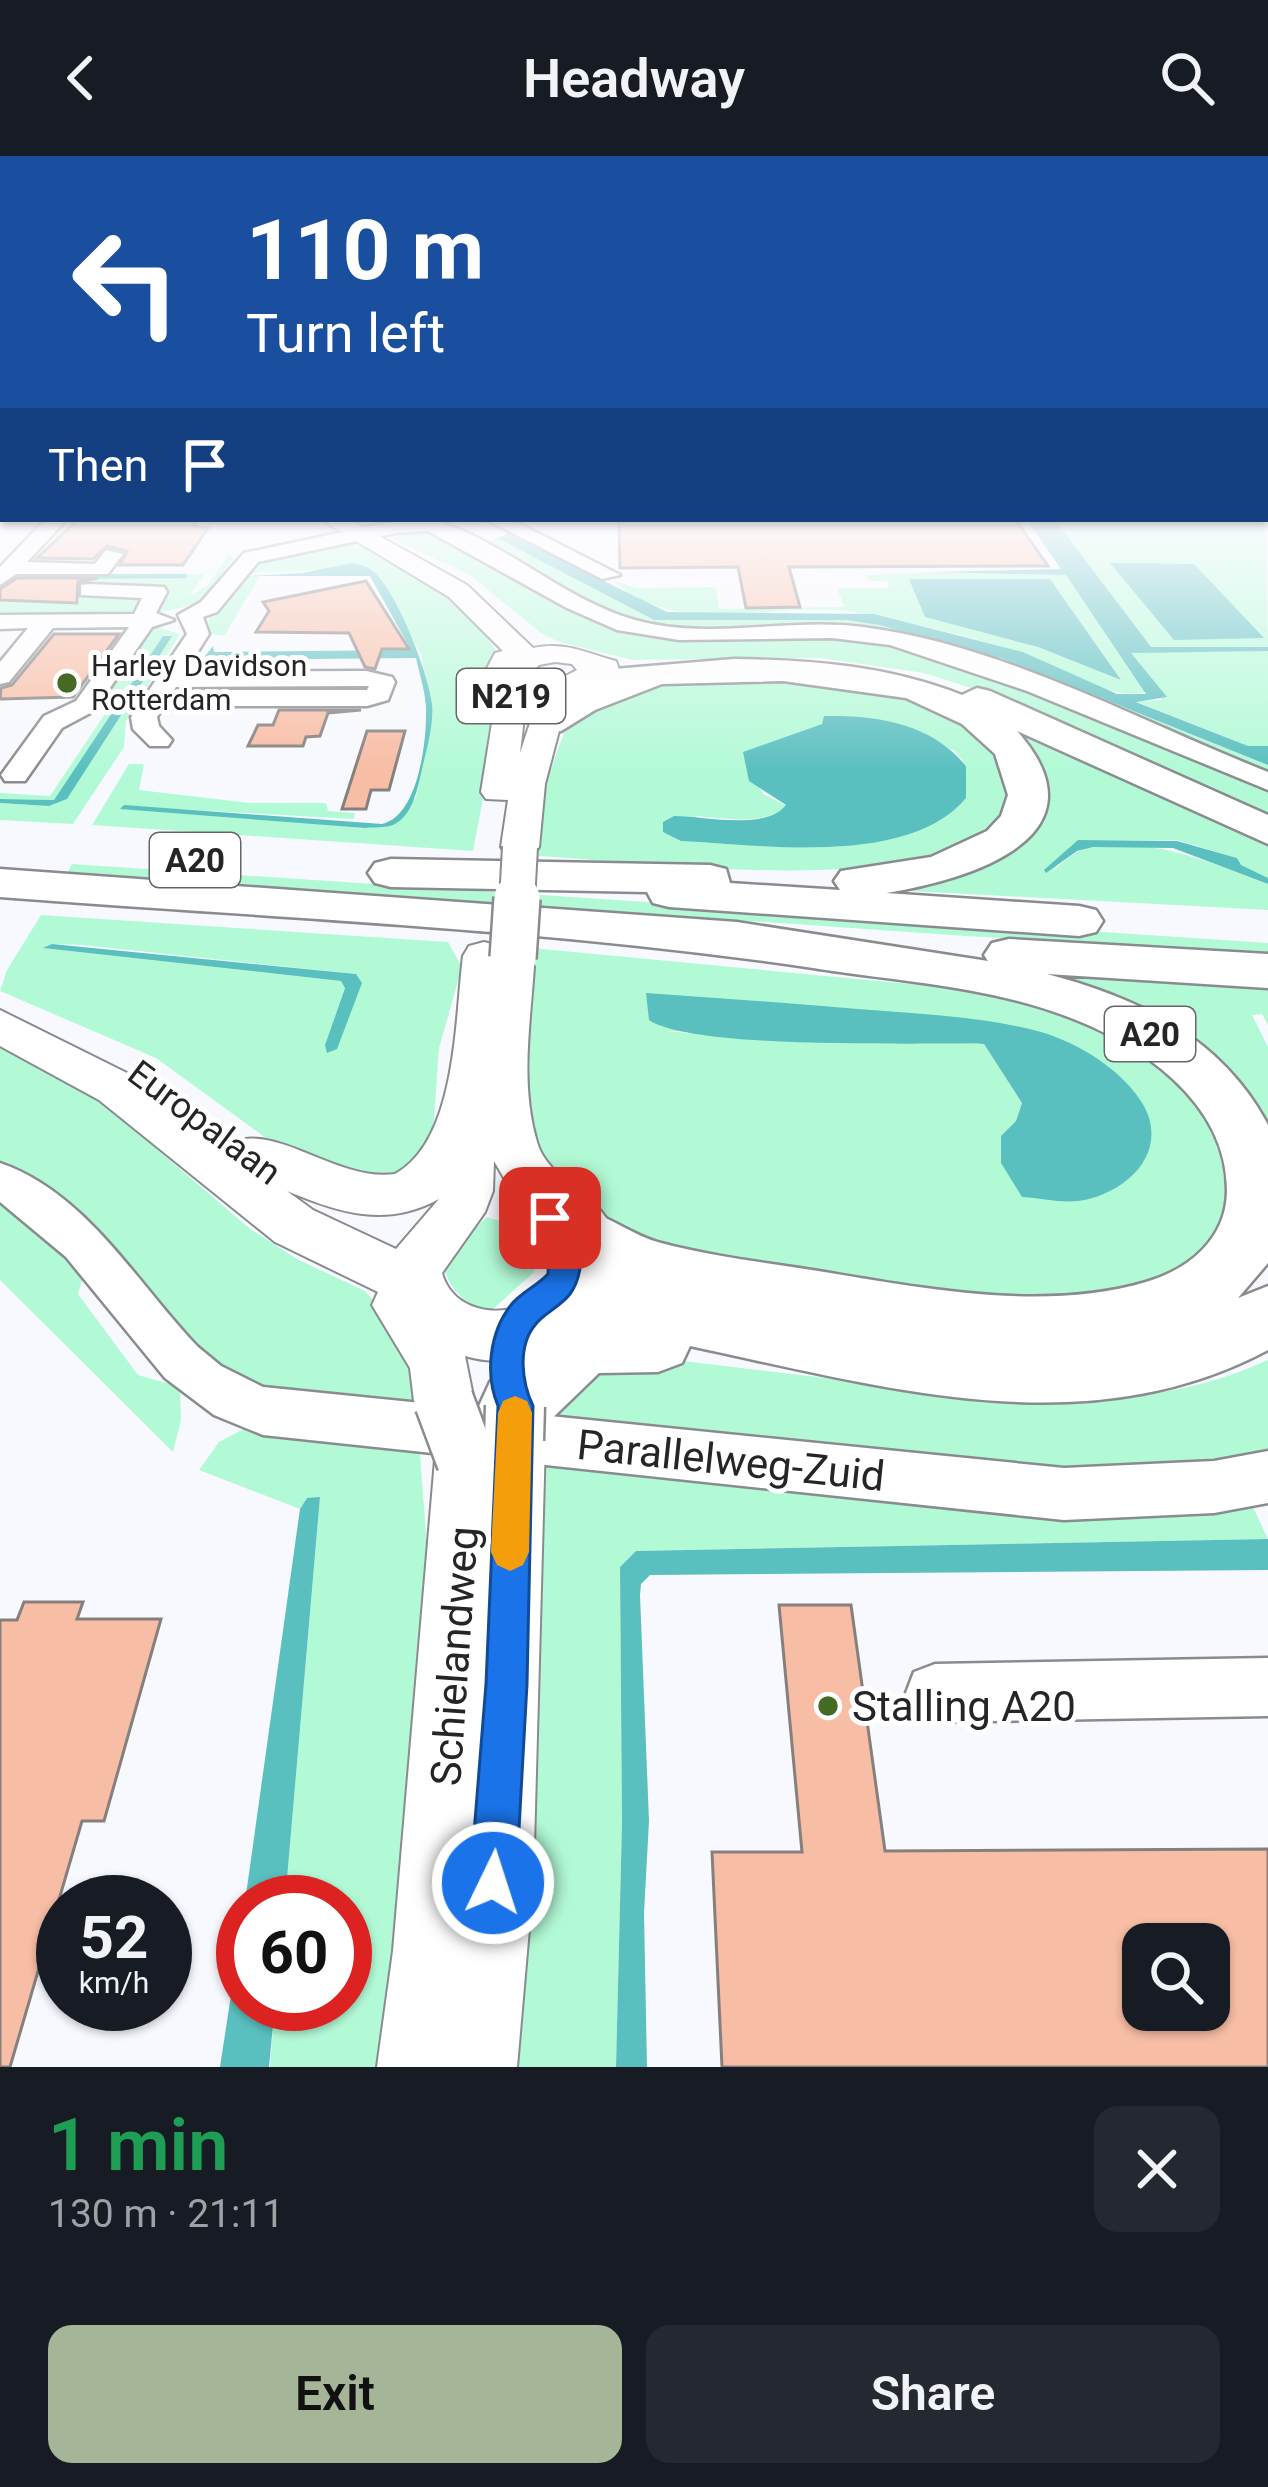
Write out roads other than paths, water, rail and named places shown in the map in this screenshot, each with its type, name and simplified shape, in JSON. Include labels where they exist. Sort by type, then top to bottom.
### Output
[{"type":"highway","name":"A20","points":[[553,698],[582,702],[664,670],[835,665],[930,682],[994,705],[1268,831]]},
{"type":"highway","name":"A20","points":[[391,873],[888,879],[929,873],[985,852],[1016,826],[1025,807],[1026,775],[1008,745],[976,717],[934,695],[845,675],[601,668]]},
{"type":"highway","name":"A20","points":[[0,846],[1268,932]]},
{"type":"highway","name":"A20","points":[[0,883],[1268,971]]},
{"type":"highway","name":"A20","points":[[488,1265],[657,1283],[706,1279],[842,1305],[1063,1325],[1130,1319],[1184,1301],[1222,1275],[1246,1245],[1258,1189],[1240,1126],[1215,1088],[1175,1051],[1115,1015],[1053,991],[1005,980],[701,935]]},
{"type":"highway","points":[[488,1265],[630,1307],[895,1356]]},
{"type":"highway","points":[[481,1427],[566,1352],[603,1339],[1020,1368],[1109,1367],[1204,1349],[1268,1316]]},
{"type":"main road","name":"N219","points":[[461,595],[540,648],[582,657],[601,668],[553,698],[513,678],[514,670],[540,648]]},
{"type":"main road","name":"N219","points":[[481,595],[540,648]]},
{"type":"main road","name":"N219","points":[[483,611],[505,656],[498,676],[512,698],[504,725],[498,792]]},
{"type":"main road","name":"Schielandweg","points":[[421,2067],[481,1427],[525,1388],[529,1354],[451,1182],[485,1112],[507,846],[498,792],[553,698]]},
{"type":"main road","name":"Schielandweg","points":[[507,846],[553,698]]},
{"type":"main road","name":"Europalaan","points":[[2,1012],[77,1035],[124,1061],[293,1189],[341,1218],[488,1265]]},
{"type":"main road","name":"Europalaan","points":[[2,1012],[116,1088],[268,1209],[315,1237],[338,1267],[488,1265]]},
{"type":"main road","name":"Schielandweg","points":[[473,2067],[493,1883],[506,1684],[481,1427],[465,1369],[488,1265],[496,1147],[485,1112]]},
{"type":"main road","points":[[252,1155],[364,1196],[390,1199],[427,1179],[485,1112]]},
{"type":"street","points":[[15,775],[53,722],[85,706],[142,624],[155,595]]},
{"type":"street","points":[[0,622],[42,627],[142,624],[189,615],[209,607],[218,595]]},
{"type":"street","points":[[584,595],[628,626],[672,632],[833,631],[892,639],[1019,680],[1268,782]]},
{"type":"street","points":[[159,740],[146,729],[143,717],[198,634],[189,615]]},
{"type":"street","points":[[0,677],[42,627]]},
{"type":"street","points":[[365,678],[382,682],[379,695],[367,698],[164,689],[365,678]]},
{"type":"street","name":"Parallelweg-Zuid","points":[[0,1180],[81,1244],[193,1378],[225,1400],[263,1411],[1064,1493],[1214,1487],[1268,1478]]},
{"type":"street","points":[[935,1694],[1268,1687]]},
{"type":"water","points":[[381,595],[391,595],[409,631],[430,690],[432,713],[414,798],[404,817],[390,826],[120,809],[124,805],[382,824],[394,818],[404,808],[417,778],[426,729],[416,658],[202,660],[213,646],[214,652],[411,650]]},
{"type":"water","points":[[606,595],[633,595],[667,612],[874,614],[1023,652],[1117,694],[1146,694],[1080,595],[1112,595],[1151,647],[1268,647],[1268,651],[1131,653],[1167,697],[1136,702],[1248,746],[1268,746],[1268,765],[1001,658],[879,625],[846,620],[654,620]]},
{"type":"water","points":[[916,595],[1061,595],[1121,680],[1038,647],[925,617]]},
{"type":"water","points":[[1137,595],[1223,595],[1264,638],[1174,640]]},
{"type":"water","points":[[163,636],[172,636],[67,799],[49,806],[0,803],[0,799],[54,800]]},
{"type":"water","points":[[824,716],[902,724],[936,740],[966,766],[966,798],[941,820],[872,843],[751,846],[681,841],[663,832],[663,822],[674,816],[750,820],[776,813],[786,805],[749,781],[743,752],[822,724]]},
{"type":"water","points":[[1078,840],[1177,841],[1237,858],[1241,865],[1268,878],[1268,884],[1173,848],[1093,847],[1077,851],[1046,873]]},
{"type":"water","points":[[52,944],[356,974],[362,983],[337,1049],[327,1053],[325,1045],[345,988],[341,981],[43,948]]},
{"type":"water","points":[[646,993],[950,1016],[1041,1032],[1070,1043],[1125,1081],[1144,1106],[1151,1141],[1138,1170],[1111,1191],[1071,1201],[1022,1197],[1001,1163],[1001,1136],[1016,1121],[1022,1103],[984,1044],[711,1036],[649,1020]]},
{"type":"water","points":[[320,1497],[287,1875],[249,1875],[300,1509],[307,1498]]},
{"type":"water","points":[[1268,1539],[1268,1570],[650,1575],[641,1584],[640,1595],[649,1821],[644,1913],[647,2067],[616,2067],[622,1823],[620,1567],[636,1551]]},
{"type":"water","points":[[226,2031],[272,2031],[269,2067],[220,2067]]},
{"type":"place","name":"Harley Davidson Rotterdam","points":[[67,683]]},
{"type":"place","name":"Stalling A20","points":[[828,1706]]}]
